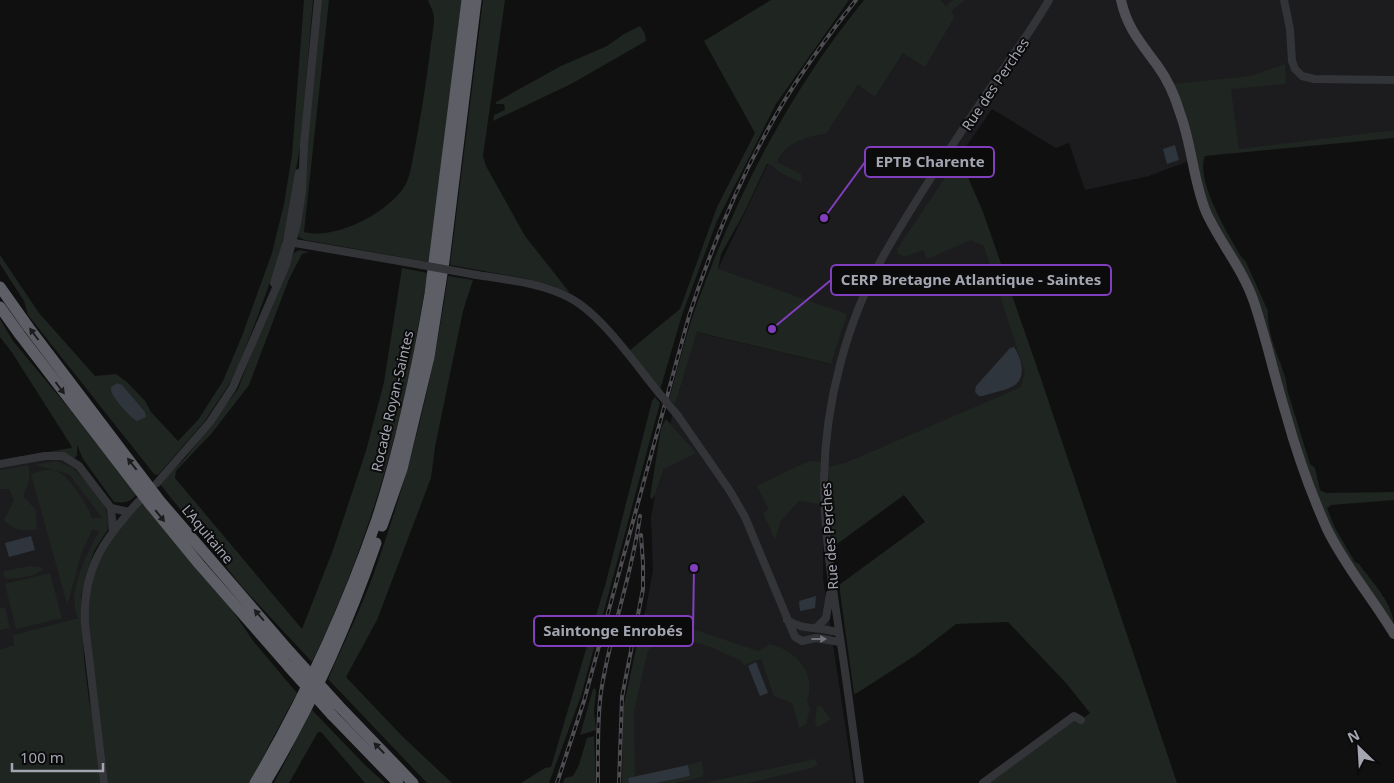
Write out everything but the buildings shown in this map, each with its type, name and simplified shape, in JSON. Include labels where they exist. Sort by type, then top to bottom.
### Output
[{"type":"highway","name":"Rocade Royan-Saintes","points":[[255,783],[301,699],[326,647],[366,548],[393,465],[413,387],[430,294],[467,0]]},
{"type":"highway","name":"Rocade Royan-Saintes","points":[[265,783],[284,752],[325,672],[357,597],[402,469],[429,356],[444,261],[476,0]]},
{"type":"highway","name":"L'Aquitaine","points":[[0,287],[160,500],[290,652],[413,783]]},
{"type":"highway","name":"L'Aquitaine","points":[[0,307],[149,503],[199,564],[288,667],[398,783]]},
{"type":"main road","points":[[1121,0],[1124,14],[1139,42],[1158,66],[1171,88],[1183,122],[1206,210],[1215,231],[1242,276],[1253,300],[1285,414],[1314,498],[1338,549],[1394,634]]},
{"type":"main road","points":[[1128,0],[1129,22]]},
{"type":"street","points":[[157,483],[210,422],[222,405],[241,370],[282,274],[302,192],[304,144],[318,0]]},
{"type":"street","name":"Rue des Perches","points":[[860,783],[831,579],[825,515],[824,478],[826,449],[835,390],[857,314],[870,282],[908,214],[1049,0]]},
{"type":"street","points":[[1284,0],[1290,29],[1292,61],[1295,69],[1302,76],[1314,79],[1394,80]]},
{"type":"street","points":[[290,242],[527,283],[554,291],[581,305],[602,324],[678,416],[713,466],[745,517],[786,620],[795,637],[802,641],[816,638],[840,642]]},
{"type":"street","points":[[0,464],[44,456],[63,456],[79,466],[111,508],[113,530]]},
{"type":"street","points":[[104,783],[84,613],[88,586],[95,560],[113,530],[139,501]]},
{"type":"street","points":[[111,508],[129,512]]},
{"type":"street","points":[[817,627],[826,618],[831,579]]},
{"type":"street","points":[[786,620],[808,629],[817,627],[839,633]]},
{"type":"street","points":[[982,783],[1074,716],[1081,720]]},
{"type":"shaded area","points":[[304,0],[313,0],[301,141],[279,257],[234,377],[204,422],[158,475],[154,474],[28,315],[24,301],[0,264],[0,255],[39,313],[95,376],[116,374],[127,382],[178,441],[198,420],[223,381],[242,336],[272,253],[284,204],[292,155]]},
{"type":"shaded area","points":[[321,0],[329,0],[304,232],[316,234],[344,229],[371,216],[394,199],[405,186],[411,169],[433,31],[434,16],[428,0],[462,0],[429,262],[305,240],[298,237],[306,190],[305,166]]},
{"type":"shaded area","points":[[483,0],[505,0],[483,156],[486,166],[525,236],[570,293],[523,278],[450,265]]},
{"type":"shaded area","points":[[771,0],[849,0],[776,104],[717,221],[682,315],[660,390],[629,351],[680,309],[717,207],[755,133],[704,41]]},
{"type":"shaded area","points":[[864,0],[941,0],[946,6],[953,0],[965,0],[951,11],[955,16],[925,67],[903,53],[875,97],[858,85],[826,134],[804,139],[790,145],[785,150],[777,162],[801,174],[802,183],[767,164],[743,215],[721,254],[718,269],[847,314],[831,364],[697,332],[675,405],[669,399],[693,315],[726,231],[745,190],[786,112],[836,36]]},
{"type":"shaded area","points":[[941,0],[1394,0],[1394,130],[1202,156],[1149,176],[1085,190],[1069,143],[1056,148],[992,109],[959,157],[983,212],[1041,379],[847,462],[823,469],[823,579],[854,783],[622,783],[645,613],[653,570],[651,517],[655,495],[664,469],[665,445],[696,332],[830,364],[718,269],[767,166],[796,115],[826,133],[858,85],[875,97],[903,53],[955,16]]},
{"type":"shaded area","points":[[640,26],[645,34],[646,41],[571,84],[493,121],[494,115],[505,110],[504,104],[496,104],[496,102],[561,66],[607,46]]},
{"type":"shaded area","points":[[1285,64],[1286,84],[1231,89],[1239,149],[1394,130],[1394,138],[1205,156],[1203,166],[1205,179],[1214,207],[1240,255],[1246,262],[1268,311],[1271,337],[1285,376],[1287,389],[1310,464],[1315,468],[1320,490],[1326,493],[1394,492],[1394,500],[1331,505],[1327,508],[1335,528],[1355,562],[1359,564],[1386,602],[1393,618],[1394,627],[1336,538],[1304,462],[1268,339],[1206,202],[1174,84],[1251,76]]},
{"type":"shaded area","points":[[1175,145],[1179,160],[1167,164],[1163,149]]},
{"type":"shaded area","points":[[959,157],[983,212],[1177,783],[983,783],[1074,716],[1081,720],[1090,713],[1066,683],[1008,622],[956,624],[916,655],[854,694],[839,585],[925,522],[904,495],[833,547],[828,467],[847,462],[1021,387],[1025,373],[984,246],[971,240],[927,259],[923,250],[905,257],[898,254],[897,249]]},
{"type":"shaded area","points":[[299,250],[309,252],[302,254],[289,279],[249,385],[212,433],[176,471],[175,478],[302,629],[333,550],[366,451],[384,382],[402,268],[428,273],[406,390],[385,473],[352,569],[312,662],[243,588],[160,484],[186,457],[238,389],[266,316],[294,253]]},
{"type":"shaded area","points":[[448,276],[473,280],[463,311],[435,447],[431,478],[377,620],[346,677],[402,736],[452,783],[427,783],[328,679],[371,581],[400,495],[428,387]]},
{"type":"shaded area","points":[[0,319],[13,341],[72,412],[136,495],[131,500],[114,502],[83,459],[77,445],[77,455],[75,458],[57,455],[0,460],[72,447],[13,354],[0,337]]},
{"type":"shaded area","points":[[1014,347],[1022,366],[1019,381],[1008,388],[979,396],[975,392],[976,386],[1010,348]]},
{"type":"shaded area","points":[[117,383],[122,385],[145,412],[146,417],[137,421],[121,406],[111,391],[111,387]]},
{"type":"shaded area","points":[[655,397],[660,403],[581,696],[549,783],[521,783],[545,768],[551,767],[606,582],[652,401]]},
{"type":"shaded area","points":[[666,419],[696,453],[664,469],[652,499],[650,497],[661,428]]},
{"type":"shaded area","points":[[63,456],[79,466],[111,508],[113,530],[105,531],[85,567],[78,618],[14,635],[15,645],[0,649],[0,464]]},
{"type":"shaded area","points":[[56,461],[73,468],[97,493],[105,508],[108,522],[107,531],[94,551],[81,597],[84,658],[89,700],[96,726],[100,783],[0,783],[0,649],[14,645],[13,635],[78,618],[75,608],[76,586],[89,550],[99,531],[93,529],[81,554],[67,604],[31,474],[45,470],[54,470],[35,465]],"holes":[[[54,470],[69,474],[103,519],[99,517],[93,519],[72,484]]]},
{"type":"shaded area","points":[[809,461],[821,462],[820,504],[799,501],[780,522],[775,540],[763,513],[769,510],[757,486]]},
{"type":"shaded area","points":[[28,465],[29,477],[23,496],[36,510],[37,529],[23,530],[11,526],[4,520],[14,500],[9,489],[0,489],[0,470]]},
{"type":"shaded area","points":[[142,502],[232,610],[254,642],[297,693],[249,783],[108,783],[86,607],[96,563],[110,537]]},
{"type":"shaded area","points":[[31,536],[35,550],[9,557],[5,543]]},
{"type":"shaded area","points":[[30,566],[41,567],[43,570],[21,578],[8,579],[3,576],[4,571]]},
{"type":"shaded area","points":[[50,573],[62,618],[16,629],[5,584]]},
{"type":"shaded area","points":[[816,596],[815,608],[800,611],[799,601]]},
{"type":"shaded area","points":[[5,607],[10,628],[0,630],[0,608]]},
{"type":"shaded area","points":[[645,613],[758,651],[770,644],[796,657],[807,672],[809,681],[807,701],[810,709],[806,724],[799,728],[792,703],[774,696],[761,659],[744,665],[740,660],[708,646],[680,638],[661,639],[653,643],[647,654],[634,712],[635,777],[628,778],[629,783],[622,783],[623,709]]},
{"type":"shaded area","points":[[756,662],[768,693],[760,696],[748,666]]},
{"type":"shaded area","points":[[595,688],[594,711],[596,730],[580,735],[593,689]]},
{"type":"shaded area","points":[[817,706],[821,706],[831,719],[818,727],[815,723]]},
{"type":"shaded area","points":[[312,710],[385,783],[365,783],[321,732],[318,732],[289,783],[274,783]]},
{"type":"shaded area","points":[[594,736],[596,783],[563,783],[565,778],[573,776],[579,765],[587,738]]},
{"type":"shaded area","points":[[815,759],[818,764],[812,768],[748,783],[704,783]]},
{"type":"shaded area","points":[[702,761],[704,773],[702,777],[675,783],[656,783],[690,776],[688,765]]},
{"type":"shaded area","points":[[688,765],[690,776],[656,783],[629,783],[628,778]]},
{"type":"railway","points":[[557,783],[584,701],[689,316],[708,261],[742,180],[768,128],[809,63],[856,0]]},
{"type":"railway","points":[[598,783],[598,726],[601,692],[632,560],[640,516]]},
{"type":"railway","points":[[619,783],[622,697],[643,589],[641,535]]},
{"type":"place","name":"EPTB Charente","points":[[824,218]]},
{"type":"place","name":"CERP Bretagne Atlantique - Saintes","points":[[772,329]]},
{"type":"place","name":"Saintonge Enrobés","points":[[694,568]]}]
